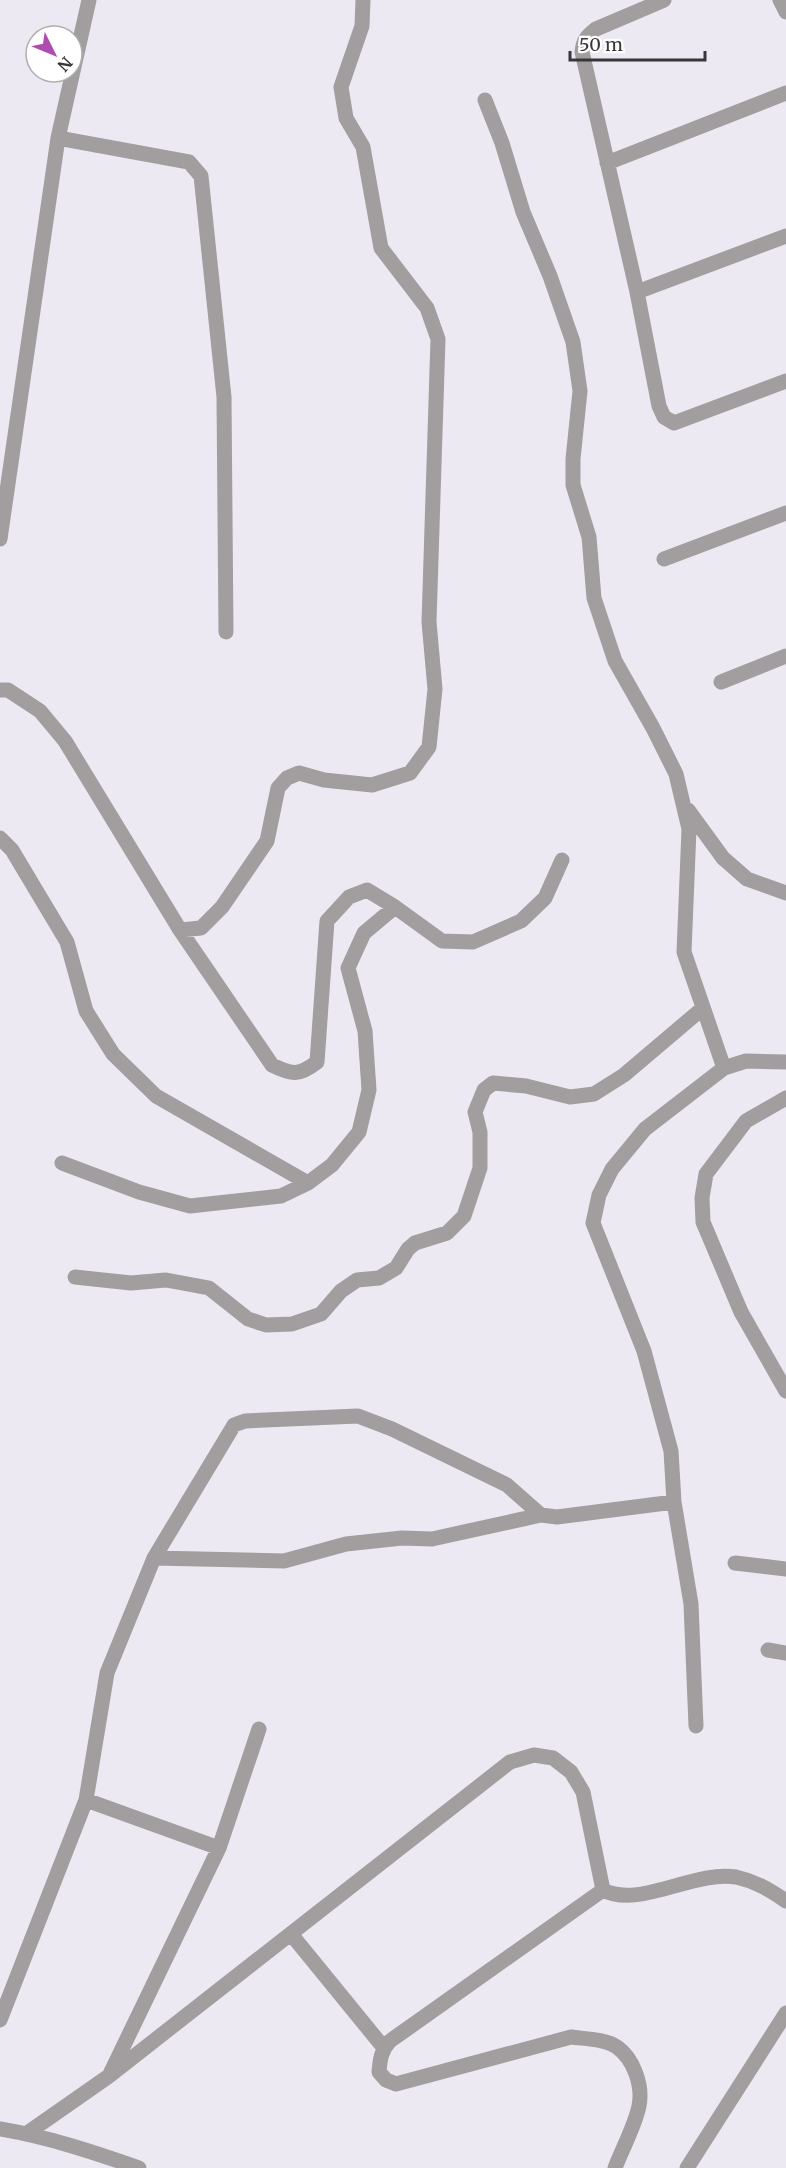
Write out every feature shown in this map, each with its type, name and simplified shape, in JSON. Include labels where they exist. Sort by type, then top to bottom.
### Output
[{"type":"street","points":[[0,539],[58,138],[89,0]]},
{"type":"street","points":[[180,930],[201,928],[222,907],[267,841],[278,788],[287,778],[299,773],[324,780],[372,785],[410,773],[429,747],[435,689],[429,622],[438,339],[427,308],[381,248],[363,147],[346,118],[341,87],[362,26],[363,0]]},
{"type":"street","points":[[664,0],[596,29],[587,36],[582,52],[637,292],[659,406],[664,417],[674,423],[786,381]]},
{"type":"street","points":[[780,0],[786,12]]},
{"type":"street","points":[[607,164],[786,93]]},
{"type":"street","points":[[485,100],[502,143],[523,212],[550,276],[573,342],[580,391],[573,459],[573,485],[589,537],[594,598],[615,661],[654,728],[676,774],[689,829],[684,952],[724,1068]]},
{"type":"street","points":[[58,138],[189,162],[201,176],[224,397],[226,632]]},
{"type":"street","points":[[637,292],[786,236]]},
{"type":"street","points":[[664,559],[786,513]]},
{"type":"street","points":[[721,682],[786,656]]},
{"type":"street","points":[[0,690],[8,690],[40,711],[65,741],[180,930],[272,1065],[288,1073],[305,1071],[317,1062],[327,921],[349,897],[366,890],[395,907],[442,941],[473,942],[521,921],[545,898],[562,860]]},
{"type":"street","points":[[683,802],[723,858],[747,879],[786,893]]},
{"type":"street","points":[[0,838],[12,850],[67,942],[86,1011],[113,1054],[156,1096],[308,1183]]},
{"type":"street","points":[[62,1163],[139,1192],[190,1206],[281,1196],[308,1183],[332,1165],[359,1132],[369,1090],[365,1031],[348,968],[364,933],[395,907]]},
{"type":"street","points":[[75,1277],[131,1283],[166,1280],[209,1288],[248,1319],[266,1325],[292,1324],[321,1314],[341,1291],[357,1280],[380,1278],[396,1268],[408,1249],[415,1243],[447,1233],[464,1216],[480,1168],[480,1132],[475,1112],[484,1090],[493,1083],[526,1086],[570,1096],[594,1094],[624,1075],[702,1008]]},
{"type":"street","points":[[696,1726],[691,1604],[674,1502],[671,1451],[644,1352],[593,1223],[599,1195],[612,1169],[645,1129],[724,1068],[746,1061],[786,1062]]},
{"type":"street","points":[[786,1098],[746,1121],[706,1174],[702,1198],[704,1222],[741,1312],[786,1390]]},
{"type":"street","points":[[0,2020],[86,1800],[107,1673],[154,1558],[234,1425],[245,1421],[358,1416],[392,1429],[507,1485],[541,1515]]},
{"type":"street","points":[[154,1558],[284,1561],[346,1544],[402,1538],[432,1539],[541,1515],[557,1518],[674,1502]]},
{"type":"street","points":[[735,1563],[786,1569]]},
{"type":"street","points":[[768,1650],[786,1653]]},
{"type":"street","points":[[109,2076],[219,1848],[259,1729]]},
{"type":"street","points":[[26,2134],[109,2076],[510,1762],[534,1755],[554,1758],[571,1772],[583,1792],[603,1890]]},
{"type":"street","points":[[86,1800],[219,1848]]},
{"type":"street","points":[[603,1890],[613,1895],[628,1896],[704,1879],[734,1877],[765,1886],[786,1901]]},
{"type":"street","points":[[603,1890],[390,2041],[384,2048],[379,2072],[386,2080],[396,2084],[571,2037],[616,2046],[629,2058],[639,2082],[639,2106],[615,2168]]},
{"type":"street","points":[[291,1934],[384,2048]]},
{"type":"street","points":[[687,2168],[786,2013]]},
{"type":"street","points":[[0,2129],[89,2150],[139,2168]]}]
